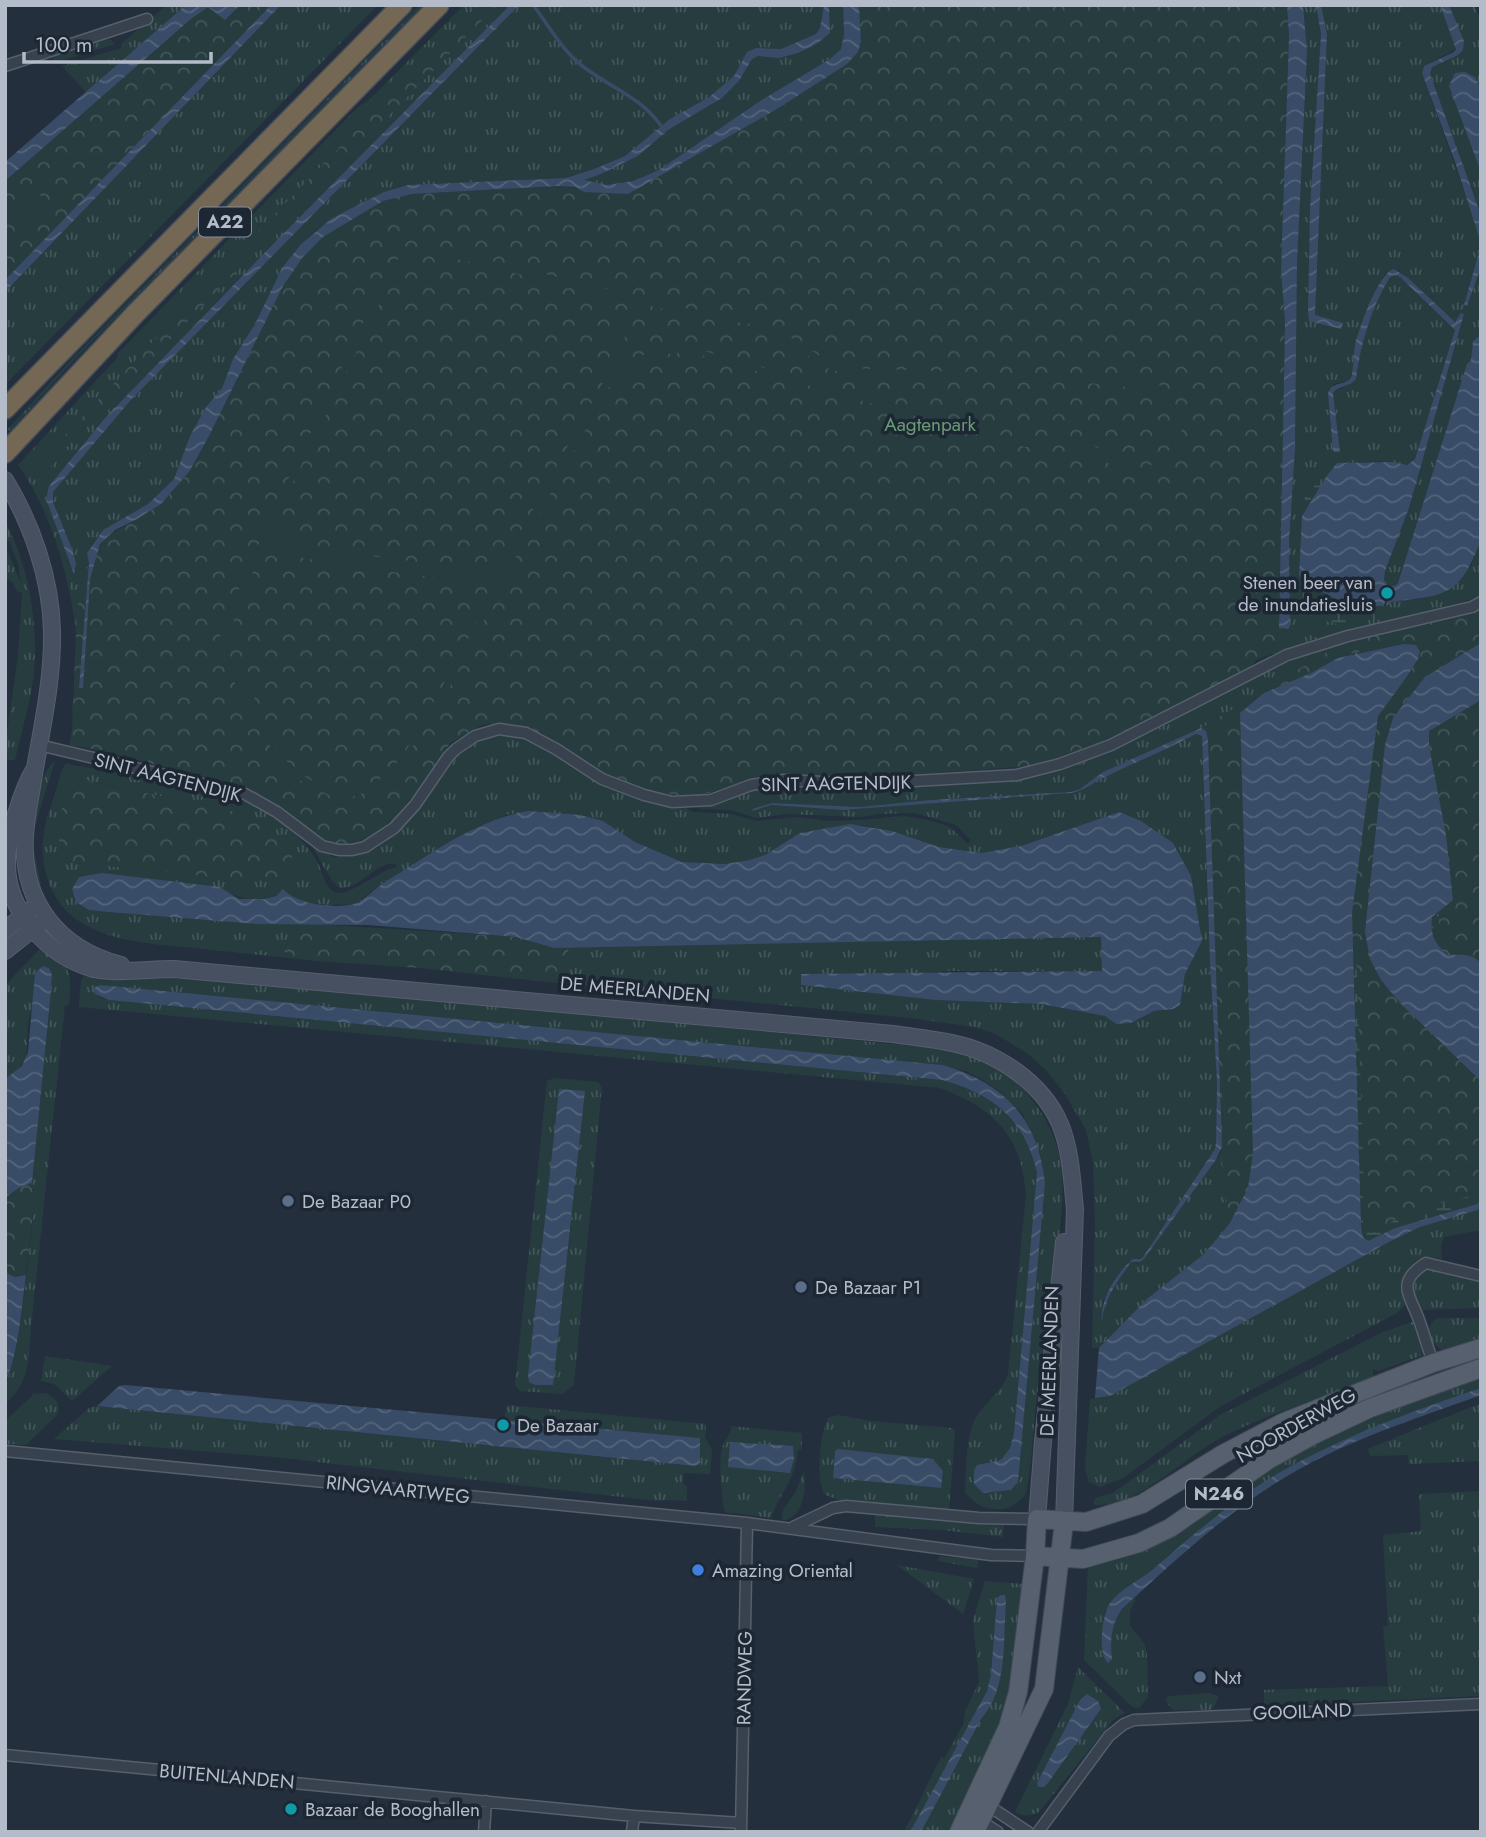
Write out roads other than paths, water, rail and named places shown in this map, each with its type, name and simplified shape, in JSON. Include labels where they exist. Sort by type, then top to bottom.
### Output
[{"type":"highway","name":"A22","points":[[5,409],[402,5]]},
{"type":"highway","name":"A22","points":[[10,447],[135,314],[439,5]]},
{"type":"main road","points":[[6,481],[28,523],[47,589],[52,631],[48,688],[35,768]]},
{"type":"main road","name":"DE MEERLANDEN","points":[[35,768],[25,836],[25,862],[42,911],[64,937],[88,953],[137,969]]},
{"type":"main road","name":"DE MEERLANDEN","points":[[35,768],[22,794],[8,849],[6,866],[16,902],[32,928],[64,956],[94,969],[117,972],[174,968],[893,1034],[954,1043],[1002,1062],[1041,1094],[1059,1122],[1069,1160],[1075,1209],[1064,1522]]},
{"type":"main road","points":[[5,930],[23,914],[42,911]]},
{"type":"main road","points":[[5,951],[32,928],[42,911]]},
{"type":"main road","name":"DE MEERLANDEN","points":[[1037,1519],[1068,1206],[1069,1160]]},
{"type":"main road","name":"NOORDERWEG","points":[[1037,1519],[1086,1522],[1142,1504],[1223,1454],[1284,1422],[1433,1363],[1481,1348]]},
{"type":"main road","name":"NOORDERWEG","points":[[1035,1556],[1083,1559],[1139,1543],[1170,1528],[1268,1460],[1313,1435],[1370,1408],[1481,1368]]},
{"type":"main road","points":[[977,1813],[1018,1692],[1037,1519]]},
{"type":"main road","points":[[959,1832],[977,1813],[1044,1689],[1064,1522]]},
{"type":"street","points":[[5,66],[147,19]]},
{"type":"street","name":"SINT AAGTENDIJK","points":[[39,745],[245,794],[277,812],[321,846],[352,850],[372,844],[394,828],[415,805],[447,757],[456,749],[475,736],[499,729],[526,733],[601,779],[671,802],[711,800],[751,785],[783,780],[862,784],[1017,775],[1060,764],[1111,746],[1287,655],[1310,646],[1472,607],[1481,602]]},
{"type":"street","points":[[1433,1363],[1407,1291],[1408,1281],[1414,1270],[1426,1263],[1481,1276]]},
{"type":"street","name":"RINGVAARTWEG","points":[[5,1451],[747,1523],[991,1555],[1035,1556]]},
{"type":"street","points":[[791,1528],[833,1508],[846,1506],[979,1518],[1037,1519]]},
{"type":"street","name":"RANDWEG","points":[[741,1827],[747,1523]]},
{"type":"street","name":"GOOILAND","points":[[1038,1832],[1109,1736],[1134,1720],[1481,1704]]},
{"type":"street","name":"BUITENLANDEN","points":[[5,1755],[741,1827]]},
{"type":"street","points":[[484,1832],[486,1801]]},
{"type":"street","points":[[977,1813],[999,1832]]},
{"type":"street","points":[[977,1813],[1028,1832]]},
{"type":"street","points":[[632,1832],[634,1816]]},
{"type":"water","points":[[186,5],[240,5],[225,20],[208,7],[191,19],[5,181],[5,162]]},
{"type":"water","points":[[271,5],[281,5],[5,292],[5,280]]},
{"type":"water","points":[[510,5],[519,5],[130,401],[53,492],[53,502],[76,563],[74,574],[46,499],[49,486],[105,418]]},
{"type":"water","points":[[824,5],[829,5],[830,33],[818,43],[798,53],[779,58],[758,56],[752,59],[739,81],[722,98],[668,130],[638,156],[584,180],[606,185],[633,181],[659,170],[760,101],[830,59],[841,49],[844,35],[843,5],[859,5],[861,41],[858,52],[847,64],[777,109],[628,194],[584,192],[575,187],[557,186],[412,194],[383,201],[323,237],[303,257],[283,286],[189,472],[161,504],[115,530],[100,544],[90,579],[83,688],[79,688],[89,563],[87,553],[103,530],[148,504],[174,479],[190,436],[206,407],[222,388],[233,359],[255,324],[282,268],[301,244],[331,219],[384,192],[408,185],[566,178],[625,156],[670,119],[709,97],[734,76],[747,52],[756,48],[781,49],[816,34],[820,28]]},
{"type":"water","points":[[1287,5],[1303,5],[1307,52],[1297,264],[1295,449],[1289,544],[1288,629],[1279,628],[1285,324],[1281,269],[1289,36]]},
{"type":"water","points":[[1316,5],[1321,5],[1327,34],[1315,315],[1343,323],[1341,329],[1309,321],[1308,313],[1310,207],[1321,34]]},
{"type":"water","points":[[1440,5],[1449,5],[1464,41],[1463,50],[1432,67],[1430,74],[1481,215],[1481,243],[1422,73],[1424,66],[1456,49]]},
{"type":"water","points":[[1465,72],[1475,77],[1481,89],[1481,172],[1449,86],[1455,73]]},
{"type":"water","points":[[1481,245],[1481,267],[1467,306],[1464,305]]},
{"type":"water","points":[[1394,269],[1408,278],[1455,322],[1461,313],[1464,314],[1409,508],[1385,571],[1384,580],[1388,585],[1384,606],[1349,606],[1317,589],[1309,593],[1299,575],[1302,516],[1337,463],[1393,462],[1407,465],[1415,459],[1455,330],[1400,277],[1390,277],[1368,326],[1356,379],[1333,393],[1340,452],[1333,452],[1328,394],[1332,387],[1351,378],[1355,345],[1365,315],[1382,280]]},
{"type":"water","points":[[1481,335],[1481,540],[1466,573],[1449,590],[1426,597],[1391,602],[1386,606],[1390,585],[1395,586],[1398,583],[1467,364],[1471,360],[1473,341]]},
{"type":"water","points":[[1481,643],[1481,700],[1429,731],[1429,746],[1446,835],[1453,900],[1432,917],[1432,929],[1437,943],[1448,955],[1470,956],[1481,964],[1481,1081],[1401,1004],[1381,980],[1370,959],[1365,932],[1385,745],[1393,718],[1425,677]]},
{"type":"water","points":[[1404,644],[1416,645],[1420,652],[1403,682],[1378,716],[1352,913],[1361,1227],[1363,1237],[1368,1241],[1395,1228],[1481,1203],[1481,1209],[1420,1227],[1389,1242],[1110,1396],[1095,1398],[1099,1348],[1148,1298],[1204,1254],[1230,1223],[1248,1188],[1253,1153],[1240,713],[1264,693],[1338,658]]},
{"type":"water","points":[[1201,728],[1206,731],[1208,740],[1222,1147],[1215,1161],[1144,1259],[1131,1262],[1109,1297],[1102,1321],[1103,1305],[1115,1279],[1133,1259],[1143,1257],[1215,1149],[1217,1082],[1202,736],[1196,734],[1085,788],[1071,793],[842,810],[771,805],[753,811],[752,809],[772,803],[860,807],[1070,792],[1080,789],[1103,772]]},
{"type":"water","points":[[528,811],[581,815],[603,821],[635,842],[682,862],[724,864],[765,855],[800,833],[850,824],[892,831],[939,847],[981,853],[1021,846],[1119,812],[1141,821],[1173,843],[1191,876],[1202,941],[1185,974],[1180,1005],[1173,1009],[1154,1011],[1131,1023],[1116,1024],[1105,1016],[1041,1004],[935,1000],[801,985],[801,974],[1102,971],[1101,937],[554,948],[516,937],[368,925],[257,924],[89,910],[76,902],[72,889],[79,877],[102,873],[220,887],[239,899],[264,899],[276,896],[283,889],[306,902],[336,906],[354,904],[471,830]]},
{"type":"water","points":[[43,966],[49,968],[52,975],[32,1183],[5,1198],[5,1079],[22,1066],[28,1052],[35,973]]},
{"type":"water","points":[[100,985],[943,1065],[984,1082],[1014,1106],[1026,1122],[1035,1140],[1045,1183],[1018,1482],[1011,1490],[983,1493],[974,1484],[974,1470],[977,1465],[1001,1460],[1010,1448],[1014,1433],[1037,1172],[1024,1137],[1014,1123],[1004,1111],[977,1093],[942,1080],[109,1000],[95,994],[93,988]]},
{"type":"water","points":[[559,1089],[585,1091],[553,1385],[535,1385],[529,1382],[528,1375]]},
{"type":"water","points":[[5,1266],[8,1274],[15,1277],[26,1275],[16,1344],[5,1384],[7,1322]]},
{"type":"water","points":[[119,1386],[700,1438],[700,1463],[695,1466],[97,1406]]},
{"type":"water","points":[[1481,1388],[1481,1395],[1377,1433],[1303,1467],[1237,1510],[1122,1609],[1113,1627],[1112,1659],[1108,1663],[1103,1651],[1102,1634],[1110,1603],[1119,1593],[1152,1570],[1237,1501],[1293,1465],[1339,1442],[1409,1413]]},
{"type":"water","points":[[730,1442],[793,1446],[794,1459],[790,1473],[728,1467]]},
{"type":"water","points":[[838,1449],[933,1459],[943,1471],[941,1488],[833,1478],[835,1451]]},
{"type":"water","points":[[1005,1595],[1006,1601],[1004,1647],[996,1694],[921,1832],[910,1832],[987,1691],[991,1674],[997,1598]]},
{"type":"water","points":[[1087,1694],[1098,1701],[1101,1709],[1048,1783],[1044,1787],[1038,1787],[1037,1783],[1080,1700]]},
{"type":"waterway","points":[[533,5],[577,61],[636,101],[662,127]]},
{"type":"place","name":"Stenen beer van de inundatiesluis","points":[[1387,593]]},
{"type":"place","name":"De Bazaar P0","points":[[288,1201]]},
{"type":"place","name":"De Bazaar P1","points":[[801,1287]]},
{"type":"place","name":"De Bazaar","points":[[503,1425]]},
{"type":"place","name":"Amazing Oriental","points":[[698,1570]]},
{"type":"place","name":"Nxt","points":[[1200,1677]]},
{"type":"place","name":"Bazaar de Booghallen","points":[[291,1809]]},
{"type":"park label","name":"Aagtenpark","points":[[930,424]]}]
